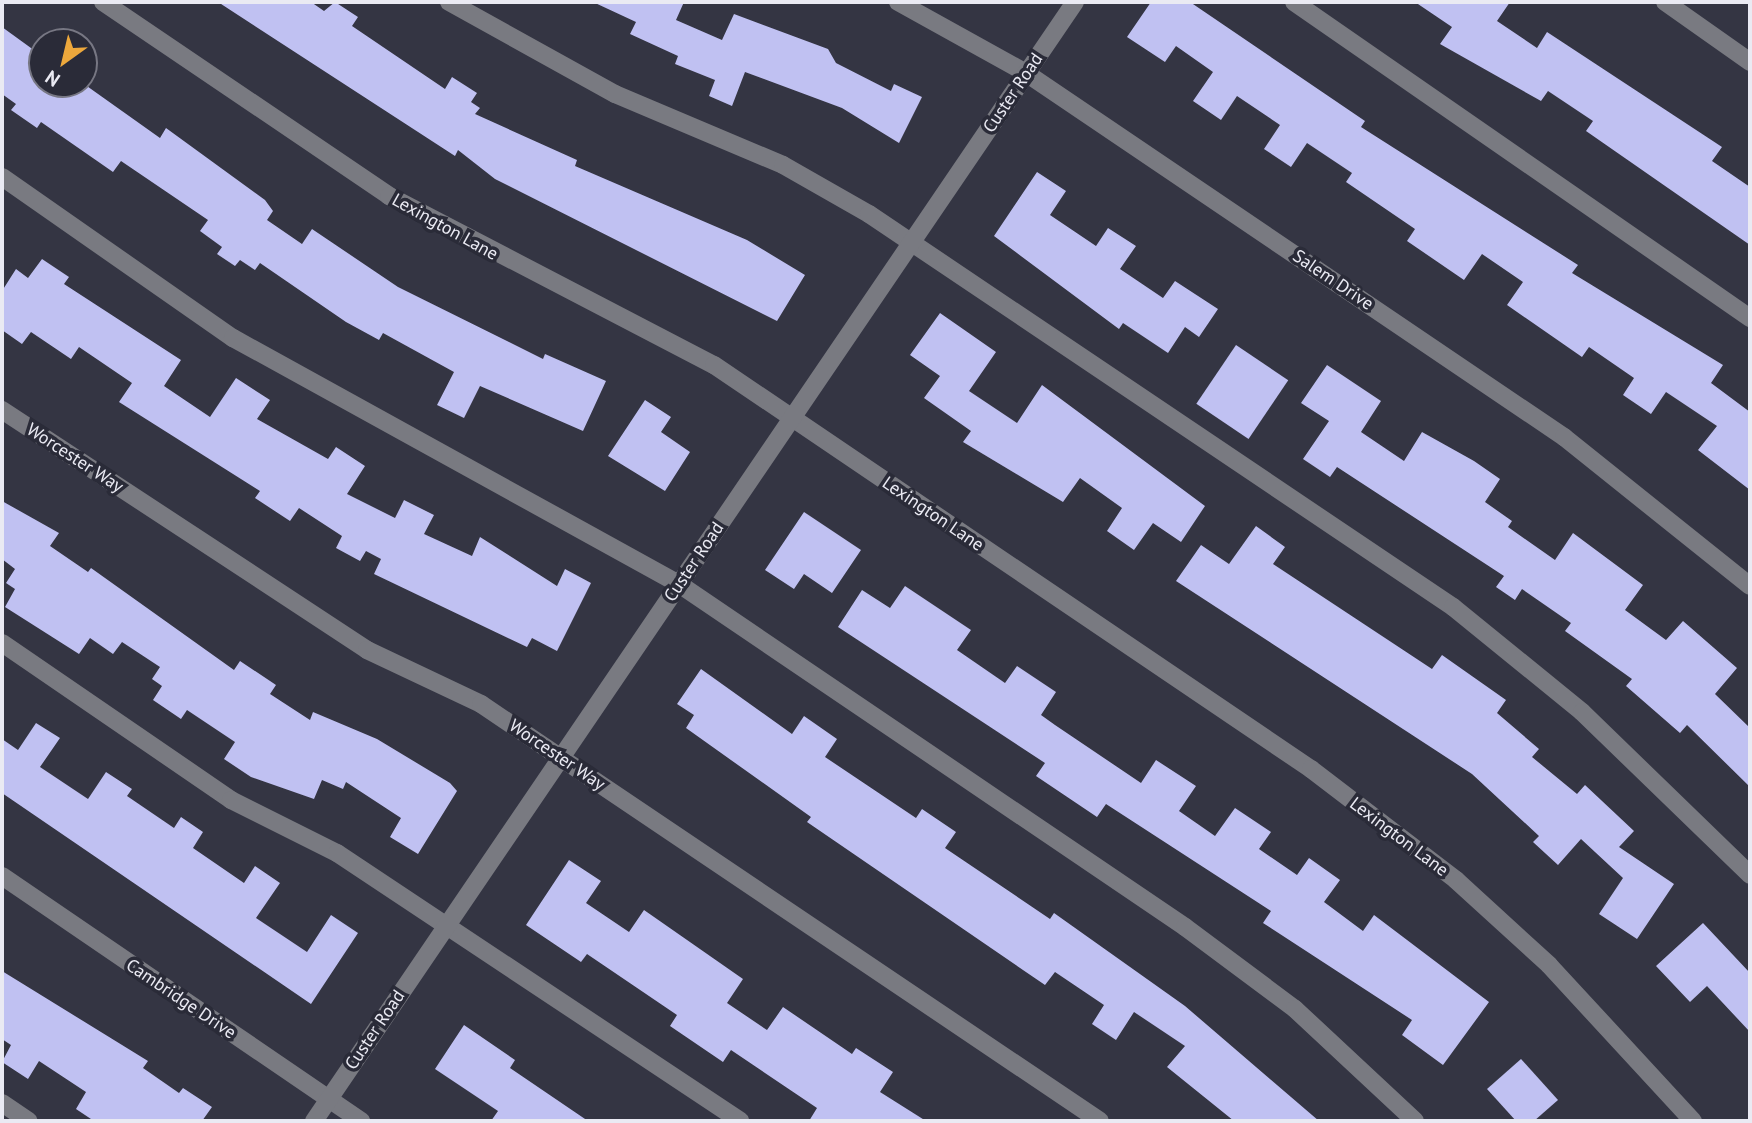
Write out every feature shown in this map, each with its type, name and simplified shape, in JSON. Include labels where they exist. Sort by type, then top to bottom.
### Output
[{"type":"street","name":"Lexington Lane","points":[[103,2],[389,196],[714,365],[1311,769],[1456,880],[1549,965],[1693,1121]]},
{"type":"street","points":[[449,2],[615,94],[783,165],[911,243],[1453,607],[1582,712],[1750,875]]},
{"type":"street","name":"Salem Drive","points":[[898,2],[1027,73],[1564,437],[1750,586]]},
{"type":"street","name":"Custer Road","points":[[314,1121],[1075,2]]},
{"type":"street","points":[[1294,2],[1750,318]]},
{"type":"street","points":[[1665,2],[1750,62]]},
{"type":"street","points":[[2,177],[233,338],[679,584],[1185,927],[1295,1009],[1415,1121]]},
{"type":"street","name":"Worcester Way","points":[[2,410],[367,650],[481,704],[1100,1121]]},
{"type":"street","points":[[2,643],[230,800],[337,853],[740,1121]]},
{"type":"street","name":"Cambridge Drive","points":[[2,876],[361,1121]]},
{"type":"street","points":[[2,1103],[29,1121]]},
{"type":"building","points":[[218,2],[311,2],[324,11],[335,2],[358,17],[352,26],[445,89],[452,77],[477,93],[471,102],[480,108],[475,114],[577,160],[575,166],[747,240],[805,275],[777,321],[495,179],[458,150],[455,156]]},
{"type":"building","points":[[593,2],[684,2],[676,20],[722,40],[734,14],[828,49],[836,63],[891,91],[894,84],[922,97],[899,143],[842,108],[745,72],[732,106],[709,96],[715,80],[675,64],[678,56],[630,34],[636,22]]},
{"type":"building","points":[[1151,2],[1190,2],[1365,121],[1361,127],[1578,265],[1572,273],[1723,365],[1711,383],[1750,412],[1750,490],[1698,450],[1717,426],[1666,392],[1651,414],[1623,395],[1634,378],[1589,347],[1582,357],[1507,305],[1523,282],[1482,254],[1464,280],[1407,241],[1415,229],[1346,182],[1352,173],[1307,143],[1291,167],[1264,149],[1280,125],[1237,96],[1221,120],[1193,101],[1213,72],[1176,46],[1165,62],[1127,37]]},
{"type":"building","points":[[1415,2],[1510,2],[1497,21],[1537,48],[1547,32],[1722,147],[1712,161],[1750,187],[1750,245],[1586,131],[1593,121],[1548,91],[1541,101],[1440,44],[1452,27]]},
{"type":"building","points":[[2,27],[28,46],[28,98],[98,98],[98,94],[160,138],[166,128],[265,200],[273,211],[267,220],[302,244],[312,229],[398,287],[543,359],[545,354],[606,381],[583,431],[480,386],[464,418],[437,405],[454,372],[383,333],[379,340],[346,322],[260,263],[255,270],[240,260],[235,266],[217,254],[222,247],[200,231],[208,220],[121,161],[113,172],[41,122],[37,128],[11,110],[16,104],[2,94]]},
{"type":"building","points":[[1037,172],[1066,191],[1050,215],[1096,246],[1108,228],[1136,246],[1120,269],[1163,298],[1175,281],[1218,309],[1199,337],[1185,327],[1168,353],[1123,323],[1119,329],[994,236]]},
{"type":"building","points":[[42,259],[69,277],[64,284],[181,360],[164,386],[210,417],[236,378],[270,400],[257,419],[328,459],[336,447],[365,466],[347,494],[395,518],[404,500],[434,515],[424,534],[472,556],[480,537],[557,586],[565,569],[591,583],[557,651],[532,638],[527,647],[374,574],[381,559],[366,551],[360,561],[336,548],[342,536],[299,508],[290,521],[255,498],[260,491],[119,402],[132,383],[79,347],[71,359],[31,332],[22,344],[2,330],[2,291],[16,269],[28,278]]},
{"type":"building","points":[[940,313],[996,352],[969,391],[1017,423],[1042,385],[1205,506],[1181,542],[1153,523],[1134,550],[1107,531],[1122,508],[1080,478],[1063,502],[963,442],[971,431],[924,398],[940,376],[910,355]]},
{"type":"building","points":[[1236,345],[1288,380],[1249,439],[1196,404]]},
{"type":"building","points":[[1327,365],[1381,401],[1361,432],[1404,461],[1422,432],[1474,461],[1500,479],[1485,502],[1512,521],[1508,527],[1555,560],[1573,533],[1643,585],[1625,610],[1666,640],[1683,621],[1737,668],[1715,694],[1750,728],[1750,787],[1687,725],[1680,733],[1626,686],[1632,679],[1565,631],[1571,623],[1522,589],[1515,600],[1496,587],[1504,576],[1337,467],[1330,477],[1303,459],[1329,421],[1301,403]]},
{"type":"building","points":[[645,400],[671,417],[661,432],[690,452],[665,491],[608,456]]},
{"type":"building","points":[[2,501],[59,533],[50,546],[88,572],[91,568],[234,670],[240,661],[276,685],[270,694],[310,720],[313,712],[377,739],[450,783],[457,791],[418,854],[390,837],[401,818],[346,782],[343,789],[322,780],[314,799],[251,777],[224,759],[235,742],[187,710],[181,719],[153,700],[162,686],[152,679],[160,667],[122,642],[113,654],[90,638],[79,654],[5,607],[15,589],[6,583],[15,569],[2,559]]},
{"type":"building","points":[[804,512],[861,550],[832,593],[804,574],[794,589],[765,570]]},
{"type":"building","points":[[1256,526],[1285,547],[1273,564],[1432,669],[1442,655],[1506,700],[1497,713],[1539,749],[1532,757],[1577,794],[1585,785],[1634,831],[1619,847],[1674,884],[1637,939],[1599,914],[1623,878],[1581,839],[1558,865],[1533,842],[1539,836],[1472,774],[1176,581],[1201,545],[1229,564]]},
{"type":"building","points":[[905,586],[971,630],[957,650],[1005,683],[1017,666],[1056,692],[1041,715],[1055,725],[1141,783],[1156,760],[1196,786],[1179,811],[1215,836],[1235,808],[1271,832],[1259,849],[1297,875],[1309,858],[1340,880],[1324,902],[1363,931],[1374,915],[1489,1002],[1443,1065],[1402,1035],[1412,1020],[1263,923],[1271,911],[1106,804],[1097,817],[1036,776],[1045,763],[838,627],[862,590],[890,608]]},
{"type":"building","points":[[701,669],[792,734],[804,716],[837,739],[825,757],[916,818],[922,809],[956,832],[945,848],[1050,919],[1054,913],[1185,1006],[1319,1121],[1234,1121],[1167,1067],[1185,1046],[1134,1012],[1116,1040],[1092,1024],[1104,1005],[1055,972],[1045,985],[807,822],[811,817],[686,728],[694,715],[677,704]]},
{"type":"building","points":[[36,723],[60,738],[40,767],[88,799],[106,772],[132,789],[127,796],[174,828],[181,817],[203,832],[193,848],[244,883],[255,866],[280,883],[256,918],[307,952],[331,915],[358,933],[311,1004],[2,793],[2,739],[18,750]]},
{"type":"building","points":[[569,860],[601,881],[586,903],[629,932],[644,910],[743,979],[727,1003],[767,1030],[783,1007],[852,1054],[856,1048],[893,1072],[880,1092],[926,1121],[809,1121],[817,1108],[731,1050],[723,1062],[670,1026],[677,1015],[587,954],[581,962],[526,925]]},
{"type":"building","points":[[1703,923],[1750,973],[1750,1032],[1707,986],[1690,1002],[1656,966]]},
{"type":"building","points":[[2,971],[148,1061],[143,1068],[179,1093],[183,1088],[212,1107],[202,1121],[94,1121],[76,1109],[86,1092],[39,1061],[28,1079],[2,1062],[11,1045],[2,1039]]},
{"type":"building","points":[[464,1025],[515,1060],[510,1068],[588,1121],[491,1121],[498,1111],[435,1069]]},
{"type":"building","points":[[1521,1059],[1558,1100],[1534,1121],[1516,1121],[1487,1089]]}]
